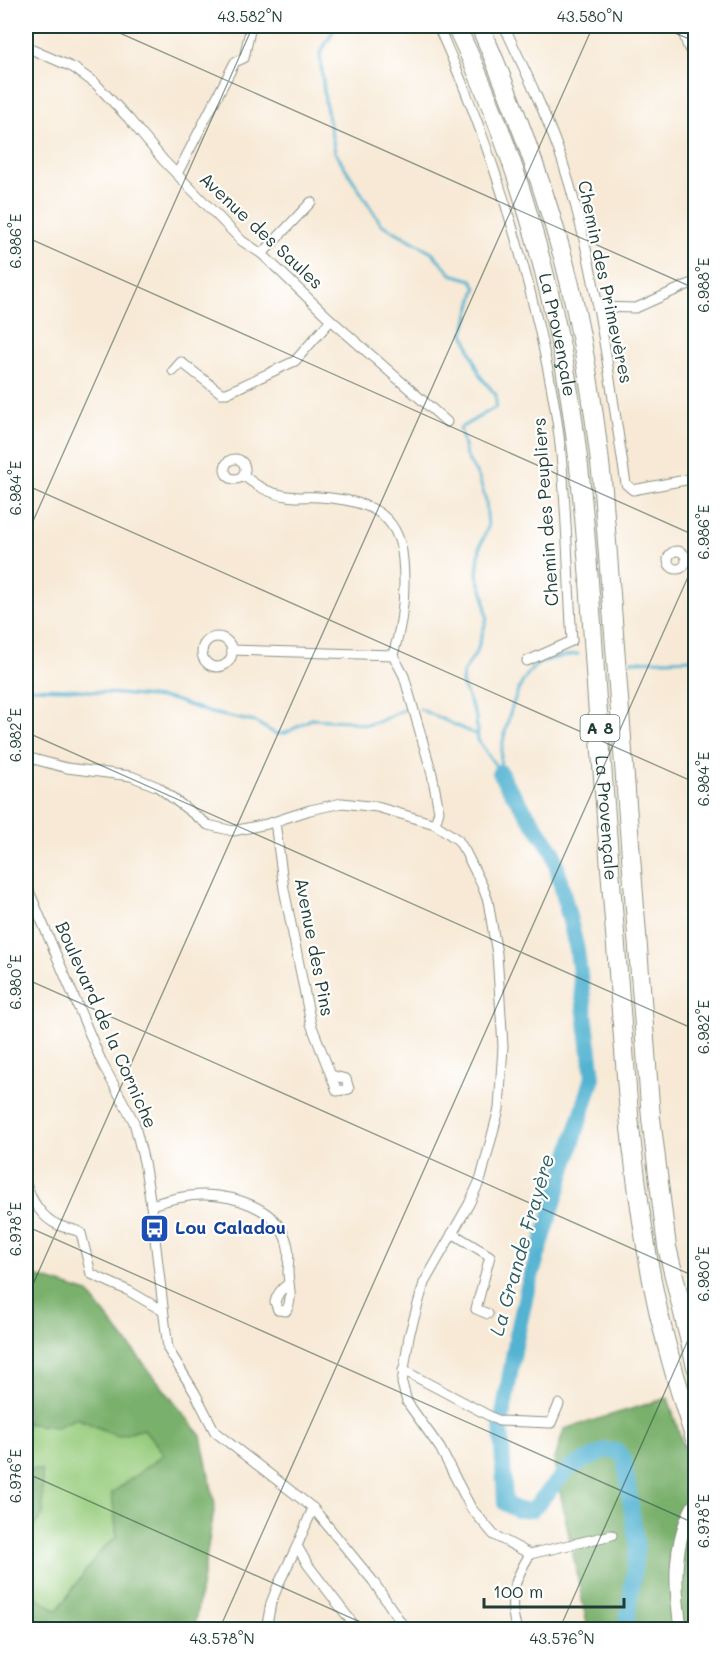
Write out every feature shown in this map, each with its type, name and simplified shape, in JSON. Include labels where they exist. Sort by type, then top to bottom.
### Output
[{"type":"highway","name":"La Provençale","points":[[456,26],[512,164],[538,253],[562,352],[580,476],[630,1128],[637,1189],[659,1314],[674,1375],[696,1442]]},
{"type":"highway","name":"La Provençale","points":[[480,26],[524,135],[545,198],[564,262],[590,387],[604,501],[651,1118],[668,1247],[696,1367]]},
{"type":"street","points":[[177,174],[235,62],[244,58],[251,26]]},
{"type":"street","name":"Chemin des Peupliers","points":[[438,26],[460,75],[507,207],[527,278],[550,380],[558,433],[564,493],[572,640],[527,661]]},
{"type":"street","name":"Chemin des Primevères","points":[[504,26],[533,86],[561,159],[579,220],[597,307],[626,484],[633,490],[696,478]]},
{"type":"street","points":[[681,26],[688,48],[696,60]]},
{"type":"street","name":"Avenue des Saules","points":[[26,47],[74,68],[96,84],[177,174],[242,241],[262,254],[331,320],[447,422]]},
{"type":"street","points":[[262,254],[311,202]]},
{"type":"street","points":[[597,307],[636,308],[696,281]]},
{"type":"street","points":[[173,371],[181,362],[221,393],[227,393],[295,361],[331,320]]},
{"type":"street","points":[[243,475],[257,487],[286,496],[321,497],[377,509],[393,524],[402,545],[405,602],[393,654],[404,676],[432,774],[439,811],[435,824]]},
{"type":"street","points":[[232,650],[393,654]]},
{"type":"street","points":[[26,757],[67,768],[131,776],[158,787],[208,825],[233,831],[342,803],[377,807],[435,824],[458,840],[488,901],[497,954],[503,1046],[499,1109],[481,1178],[469,1204],[424,1283],[409,1336],[402,1383],[407,1402],[440,1448],[471,1509],[494,1534],[530,1554]]},
{"type":"street","name":"Avenue des Pins","points":[[275,822],[284,889],[311,1023],[331,1075]]},
{"type":"street","name":"Boulevard de la Corniche","points":[[26,884],[102,1063],[134,1122],[151,1204],[168,1349],[195,1393],[215,1432],[313,1508],[373,1581],[406,1629]]},
{"type":"street","points":[[26,1190],[43,1214],[59,1226],[72,1228],[81,1233],[91,1274],[129,1291],[163,1311]]},
{"type":"street","points":[[151,1204],[204,1194],[236,1199],[267,1214],[286,1237],[289,1254],[288,1284]]},
{"type":"street","points":[[452,1233],[490,1256],[476,1310],[488,1314]]},
{"type":"street","points":[[403,1370],[503,1422],[551,1423],[559,1404]]},
{"type":"street","points":[[681,1629],[675,1588],[676,1566],[682,1532],[696,1501]]},
{"type":"street","points":[[266,1629],[271,1603],[313,1508]]},
{"type":"street","points":[[518,1629],[513,1617],[511,1599],[518,1572],[530,1554],[612,1534]]},
{"type":"street","points":[[297,1546],[308,1565],[358,1629]]},
{"type":"green space","points":[[26,1273],[88,1293],[201,1436],[215,1505],[194,1629],[26,1629],[26,1589],[57,1611],[101,1550],[117,1537],[112,1493],[164,1454],[144,1429],[117,1436],[77,1418],[56,1427],[26,1423]]},
{"type":"green space","points":[[668,1398],[695,1483],[695,1629],[588,1629],[554,1462],[564,1429]]},
{"type":"green space","points":[[77,1418],[117,1436],[144,1429],[164,1454],[112,1493],[117,1537],[101,1550],[57,1611],[26,1589],[26,1537],[43,1514],[26,1469],[26,1423],[56,1427]]},
{"type":"green space","points":[[26,1469],[42,1470],[43,1514],[26,1537]]},
{"type":"waterway","points":[[336,26],[320,54],[325,101],[335,152],[381,224],[432,252],[451,274],[472,280],[476,288],[464,333],[480,376],[496,395],[496,407],[460,428],[466,456],[479,478],[486,501],[488,527],[480,546],[477,574],[484,596],[487,618],[477,651],[463,673],[462,683],[476,717],[478,740],[500,772]]},
{"type":"waterway","points":[[500,771],[510,714],[515,698],[529,673],[537,665],[546,661],[578,654]]},
{"type":"waterway","points":[[631,661],[696,659]]},
{"type":"waterway","points":[[26,688],[68,689],[171,699],[211,713],[255,722],[276,734],[286,733],[311,719],[348,721],[366,725],[407,708]]},
{"type":"waterway","points":[[420,709],[477,735]]},
{"type":"waterway","name":"La Grande Frayère","points":[[500,772],[553,851],[577,950],[593,1077],[527,1290],[516,1340],[501,1426],[505,1503],[517,1510],[532,1510],[568,1469],[606,1450],[617,1451],[624,1459],[637,1547],[626,1630]]},
{"type":"place","name":"Lou Caladou","points":[[154,1228]]}]
